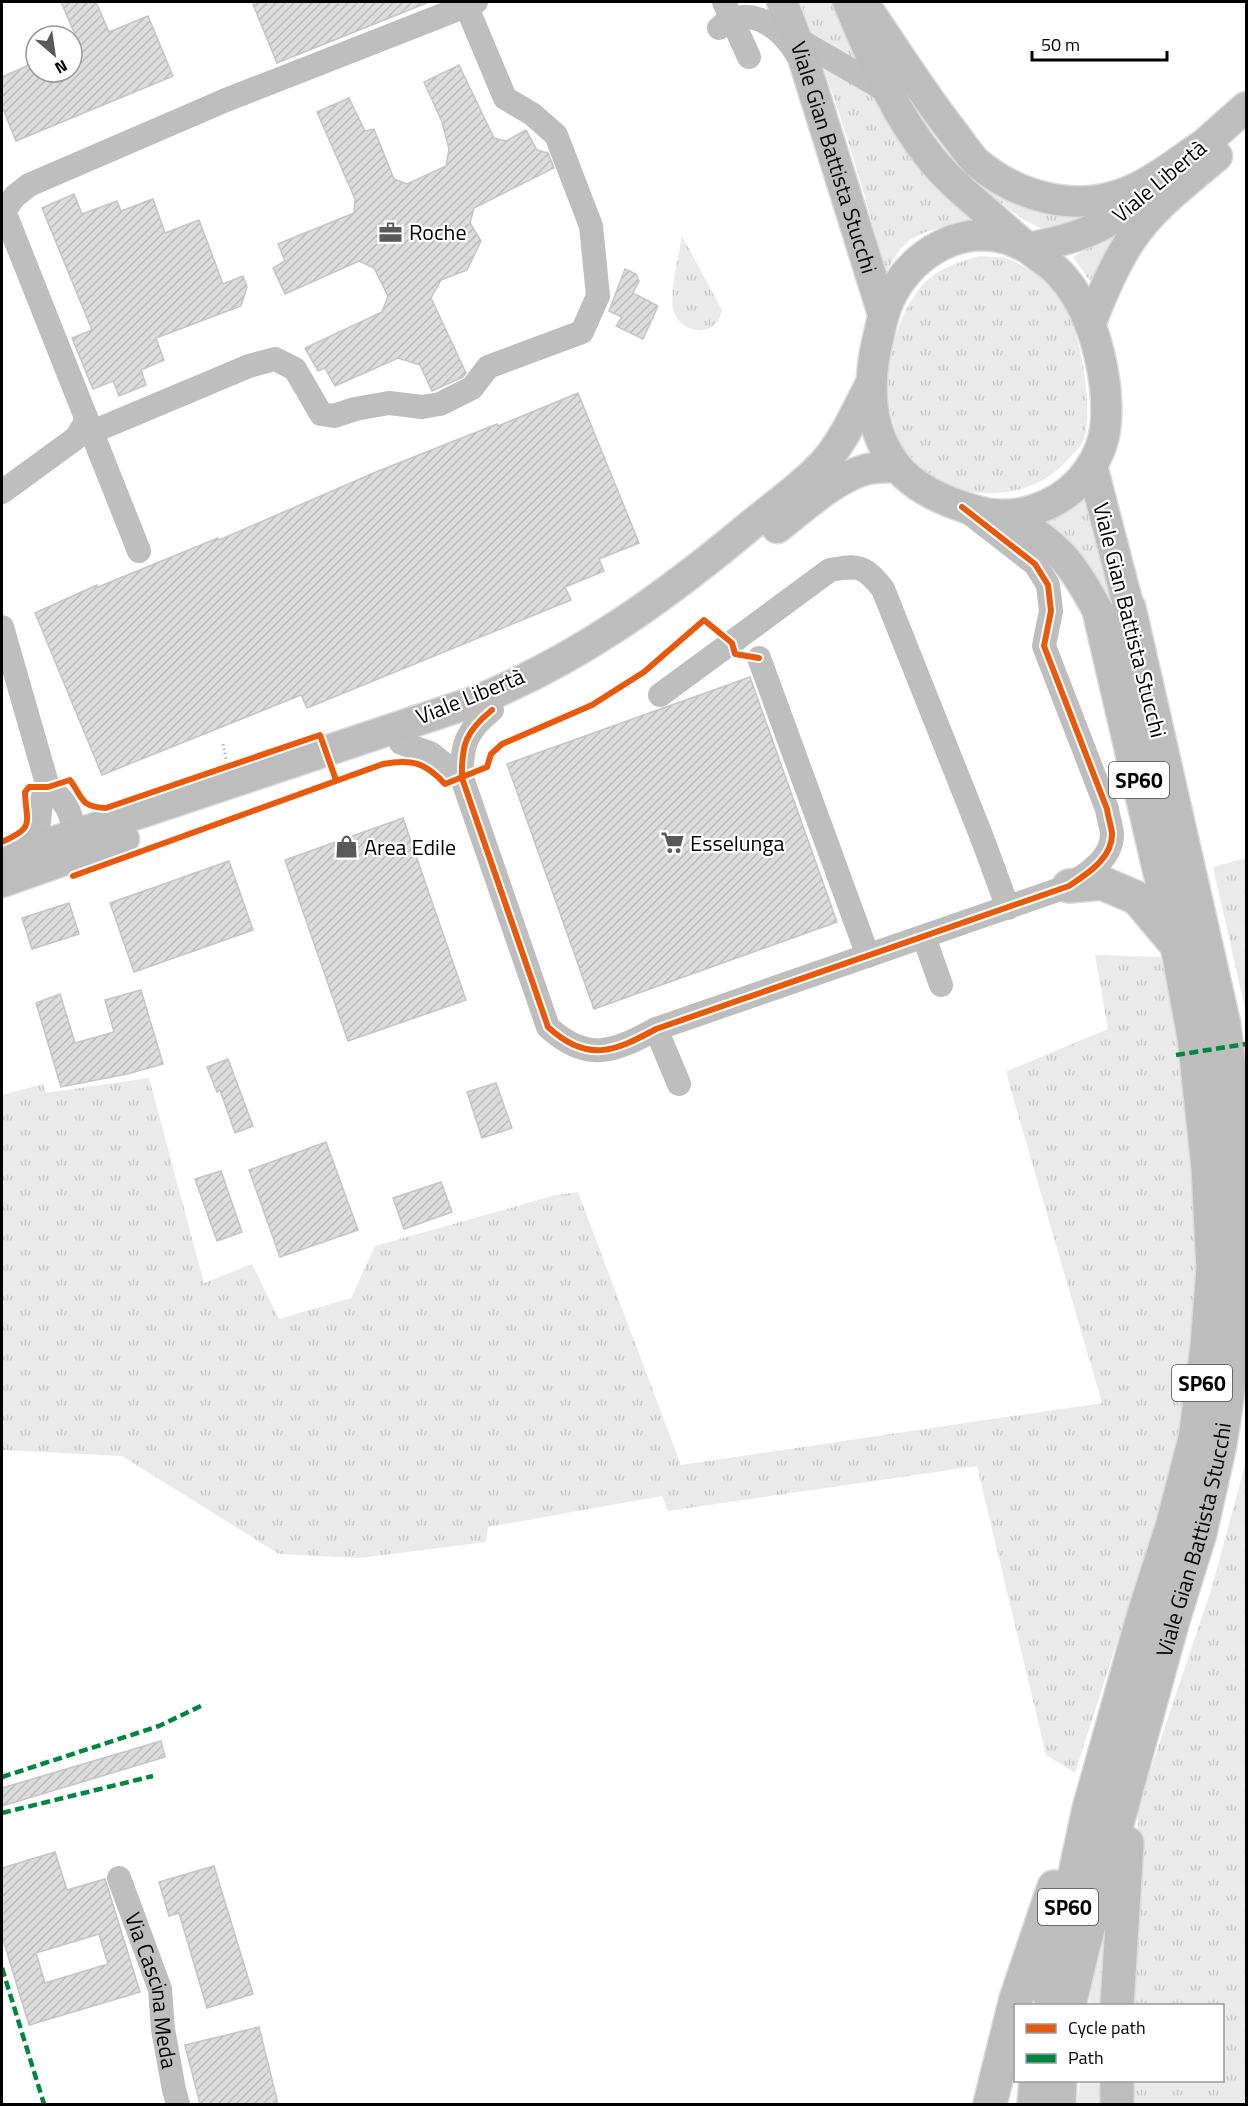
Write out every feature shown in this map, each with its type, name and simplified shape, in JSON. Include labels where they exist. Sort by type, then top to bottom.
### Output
[{"type":"highway","name":"Viale Gian Battista Stucchi","points":[[1046,2004],[1089,1809],[1144,1614],[1172,1527],[1195,1439],[1207,1347],[1213,1268],[1208,1167],[1194,1037],[1114,611]]},
{"type":"highway","name":"Viale Gian Battista Stucchi","points":[[1069,2004],[1173,1620],[1200,1533],[1220,1444],[1232,1363],[1240,1284],[1241,1212],[1238,1143],[1224,1025],[1114,611]]},
{"type":"highway","points":[[1069,886],[1102,883],[1137,898],[1178,945]]},
{"type":"highway","points":[[1117,2004],[1131,1775]]},
{"type":"highway","points":[[1015,2004],[1056,1883],[1089,1809]]},
{"type":"highway","points":[[990,2104],[1014,2007]]},
{"type":"highway","points":[[1034,2104],[1036,2082]]},
{"type":"highway","points":[[1059,2104],[1060,2082]]},
{"type":"highway","points":[[1117,2082],[1117,2104]]},
{"type":"main road","name":"Viale Gian Battista Stucchi","points":[[783,2],[797,39],[883,314]]},
{"type":"main road","name":"Viale Gian Battista Stucchi","points":[[848,2],[887,91],[907,127],[929,157],[956,187],[1058,271],[1070,285],[1090,326],[1102,367],[1107,424],[1101,448],[1092,466],[1070,491],[1055,501],[1024,513],[989,515],[940,498],[897,466],[886,451],[873,412],[870,385],[875,350],[883,314],[893,291],[919,259],[935,247],[969,236],[989,236],[1007,239],[1028,248]]},
{"type":"main road","points":[[863,2],[933,106],[976,162],[1002,180],[1033,194],[1052,200],[1083,202],[1120,194],[1139,186],[1200,147]]},
{"type":"main road","name":"Viale Libertà","points":[[1028,248],[1069,239],[1108,223],[1154,190],[1246,107]]},
{"type":"main road","name":"Viale Libertà","points":[[1090,326],[1113,270],[1139,229],[1161,205],[1246,131]]},
{"type":"main road","name":"Viale Libertà","points":[[72,856],[502,691],[560,660],[658,600],[812,474],[836,447],[870,385]]},
{"type":"main road","name":"Viale Libertà","points":[[9,868],[72,856],[492,710],[570,671],[653,620],[834,486],[867,470],[897,466]]},
{"type":"main road","name":"Viale Gian Battista Stucchi","points":[[1092,466],[1114,611]]},
{"type":"main road","name":"Viale Gian Battista Stucchi","points":[[1006,515],[1033,530],[1056,549],[1081,579],[1114,611]]},
{"type":"street","points":[[2,492],[89,426],[249,366],[274,359],[295,369],[321,414],[334,416],[355,409],[389,403],[422,407],[440,404],[472,388],[488,367],[582,332],[598,296],[591,226],[556,135],[532,114],[505,98],[471,3],[226,100],[29,185],[15,196],[4,211],[89,426],[139,551]]},
{"type":"street","points":[[725,16],[749,57]]},
{"type":"street","points":[[725,16],[747,16],[765,21],[780,33],[806,70]]},
{"type":"street","points":[[797,39],[887,91]]},
{"type":"street","points":[[492,710],[469,734],[462,750],[462,778],[548,1027],[561,1039],[579,1048],[610,1051],[657,1029],[1069,886],[1091,871],[1108,850],[1112,834],[1107,809],[1044,646],[1051,611],[1048,585],[1035,564],[962,507]]},
{"type":"street","points":[[660,695],[830,570],[854,566],[872,574],[883,589],[1008,908]]},
{"type":"street","points":[[2,627],[48,787],[60,796],[68,807],[72,856]]},
{"type":"street","points":[[759,658],[868,956]]},
{"type":"street","points":[[401,743],[430,753],[462,778]]},
{"type":"street","points":[[9,868],[36,836],[41,817],[41,797],[48,787]]},
{"type":"street","points":[[924,937],[941,985]]},
{"type":"street","points":[[657,1029],[679,1084]]},
{"type":"street","name":"Via Cascina Meda","points":[[119,1878],[160,1989],[163,2029],[178,2104]]},
{"type":"path","points":[[223,744],[227,767]]},
{"type":"green space","points":[[800,2],[833,2],[881,105],[977,224],[939,228],[920,234],[904,245],[885,273],[847,136]]},
{"type":"green space","points":[[963,168],[1088,213],[1081,221],[1042,229],[1024,220],[989,194]]},
{"type":"green space","points":[[1121,226],[1090,281],[1073,257]]},
{"type":"green space","points":[[682,236],[722,310],[719,319],[707,329],[691,329],[678,320],[674,312],[673,285]]},
{"type":"green space","points":[[979,256],[1004,258],[1015,262],[1056,290],[1064,302],[1078,341],[1086,388],[1086,429],[1079,447],[1059,468],[1034,485],[1005,492],[974,492],[948,487],[920,467],[900,445],[890,409],[888,391],[891,354],[902,318],[910,302],[932,276]]},
{"type":"green space","points":[[1087,493],[1113,601],[1078,550],[1041,521]]},
{"type":"green space","points":[[1246,858],[1246,1013],[1213,867]]},
{"type":"green space","points":[[1095,955],[1160,957],[1177,1009],[1197,1256],[1191,1362],[1171,1474],[1075,1773],[1046,1755],[977,1466],[668,1511],[662,1496],[488,1527],[486,1542],[360,1558],[279,1554],[122,1456],[2,1450],[2,1095],[43,1084],[46,1093],[149,1078],[204,1283],[252,1264],[279,1319],[351,1298],[375,1246],[556,1195],[578,1192],[681,1465],[1102,1403],[1007,1071],[1108,1029]]},
{"type":"green space","points":[[1246,1461],[1246,2104],[1133,2104],[1134,2082],[1224,2082],[1224,2004],[1135,2004],[1138,1807],[1212,1587]]},
{"type":"green space","points":[[1109,1944],[1109,2004],[1089,2004],[1098,1945]]},
{"type":"green space","points":[[1080,2082],[1109,2082],[1109,2104],[1077,2104]]},
{"type":"building","points":[[61,2],[96,2],[109,32],[148,16],[173,76],[16,141],[2,106],[2,77],[24,67],[24,84],[84,84],[84,24],[70,24]]},
{"type":"building","points":[[252,2],[429,2],[277,63]]},
{"type":"building","name":"Roche","points":[[459,65],[494,138],[506,141],[526,130],[537,150],[548,153],[554,168],[474,208],[470,223],[481,241],[467,270],[441,280],[431,298],[466,373],[463,377],[432,391],[420,365],[398,358],[335,386],[325,368],[318,371],[305,348],[382,312],[388,296],[374,268],[359,261],[285,294],[273,268],[285,261],[278,244],[354,213],[355,199],[317,112],[349,98],[365,131],[374,129],[394,179],[407,184],[446,166],[449,149],[442,122],[424,82]]},
{"type":"building","points":[[74,194],[82,214],[117,201],[121,211],[153,199],[165,233],[199,220],[223,284],[243,276],[247,287],[241,306],[156,338],[164,360],[141,370],[146,385],[119,396],[113,381],[93,389],[72,338],[92,330],[42,208]]},
{"type":"building","points":[[625,269],[636,274],[639,281],[633,293],[658,306],[643,339],[616,326],[622,317],[609,311]]},
{"type":"building","points":[[578,393],[639,543],[599,559],[604,571],[565,587],[571,600],[307,708],[301,695],[102,775],[35,613],[97,585],[98,587],[218,538],[219,540],[376,472]]},
{"type":"building","name":"Esselunga","points":[[750,677],[837,922],[594,1009],[507,764]]},
{"type":"building","points":[[403,818],[466,1000],[348,1041],[285,860]]},
{"type":"building","points":[[229,861],[253,930],[134,972],[110,903]]},
{"type":"building","points":[[69,903],[79,934],[32,949],[22,918]]},
{"type":"building","points":[[141,990],[163,1064],[127,1074],[61,1087],[36,1003],[60,994],[75,1043],[114,1032],[105,1000]]},
{"type":"building","points":[[228,1059],[253,1126],[235,1133],[220,1090],[217,1092],[207,1067]]},
{"type":"building","points":[[496,1083],[512,1128],[482,1138],[467,1092]]},
{"type":"building","points":[[326,1142],[358,1230],[280,1257],[249,1170]]},
{"type":"building","points":[[221,1171],[242,1232],[217,1241],[195,1179]]},
{"type":"building","points":[[441,1182],[452,1212],[404,1229],[393,1198]]},
{"type":"building","points":[[161,1741],[165,1757],[2,1806],[2,1788]]},
{"type":"building","points":[[55,1852],[67,1890],[105,1879],[140,1992],[29,2025],[2,1936],[2,1868]],"holes":[[[99,1934],[108,1964],[45,1983],[36,1953]]]},
{"type":"building","points":[[214,1866],[253,1994],[207,2008],[179,1913],[169,1916],[159,1882]]},
{"type":"building","points":[[259,2027],[278,2104],[200,2104],[185,2045]]},
{"type":"marked path","points":[[1176,1055],[1246,1044]]},
{"type":"marked path","points":[[2,1777],[159,1726],[205,1704]]},
{"type":"marked path","points":[[2,1813],[153,1776]]},
{"type":"marked path","points":[[2,1968],[44,2104]]},
{"type":"cycle path","points":[[492,710],[476,725],[467,739],[464,748],[462,778],[548,1027],[575,1046],[588,1050],[614,1048],[656,1029],[1069,886],[1091,871],[1104,858],[1112,833],[1107,809],[1044,646],[1051,611],[1048,585],[1035,564],[962,507]]},
{"type":"cycle path","points":[[73,876],[383,764],[402,762],[417,764],[431,771],[445,784],[487,767],[491,754],[502,744],[592,705],[644,672],[704,620],[732,643],[735,654],[759,658]]},
{"type":"cycle path","points":[[2,842],[20,832],[27,823],[25,792],[29,787],[48,787],[70,780],[86,803],[106,808],[320,735],[336,780]]},
{"type":"place","name":"Roche","points":[[391,232]]},
{"type":"place","name":"Esselunga","points":[[672,843]]},
{"type":"place","name":"Area Edile","points":[[346,847]]}]
